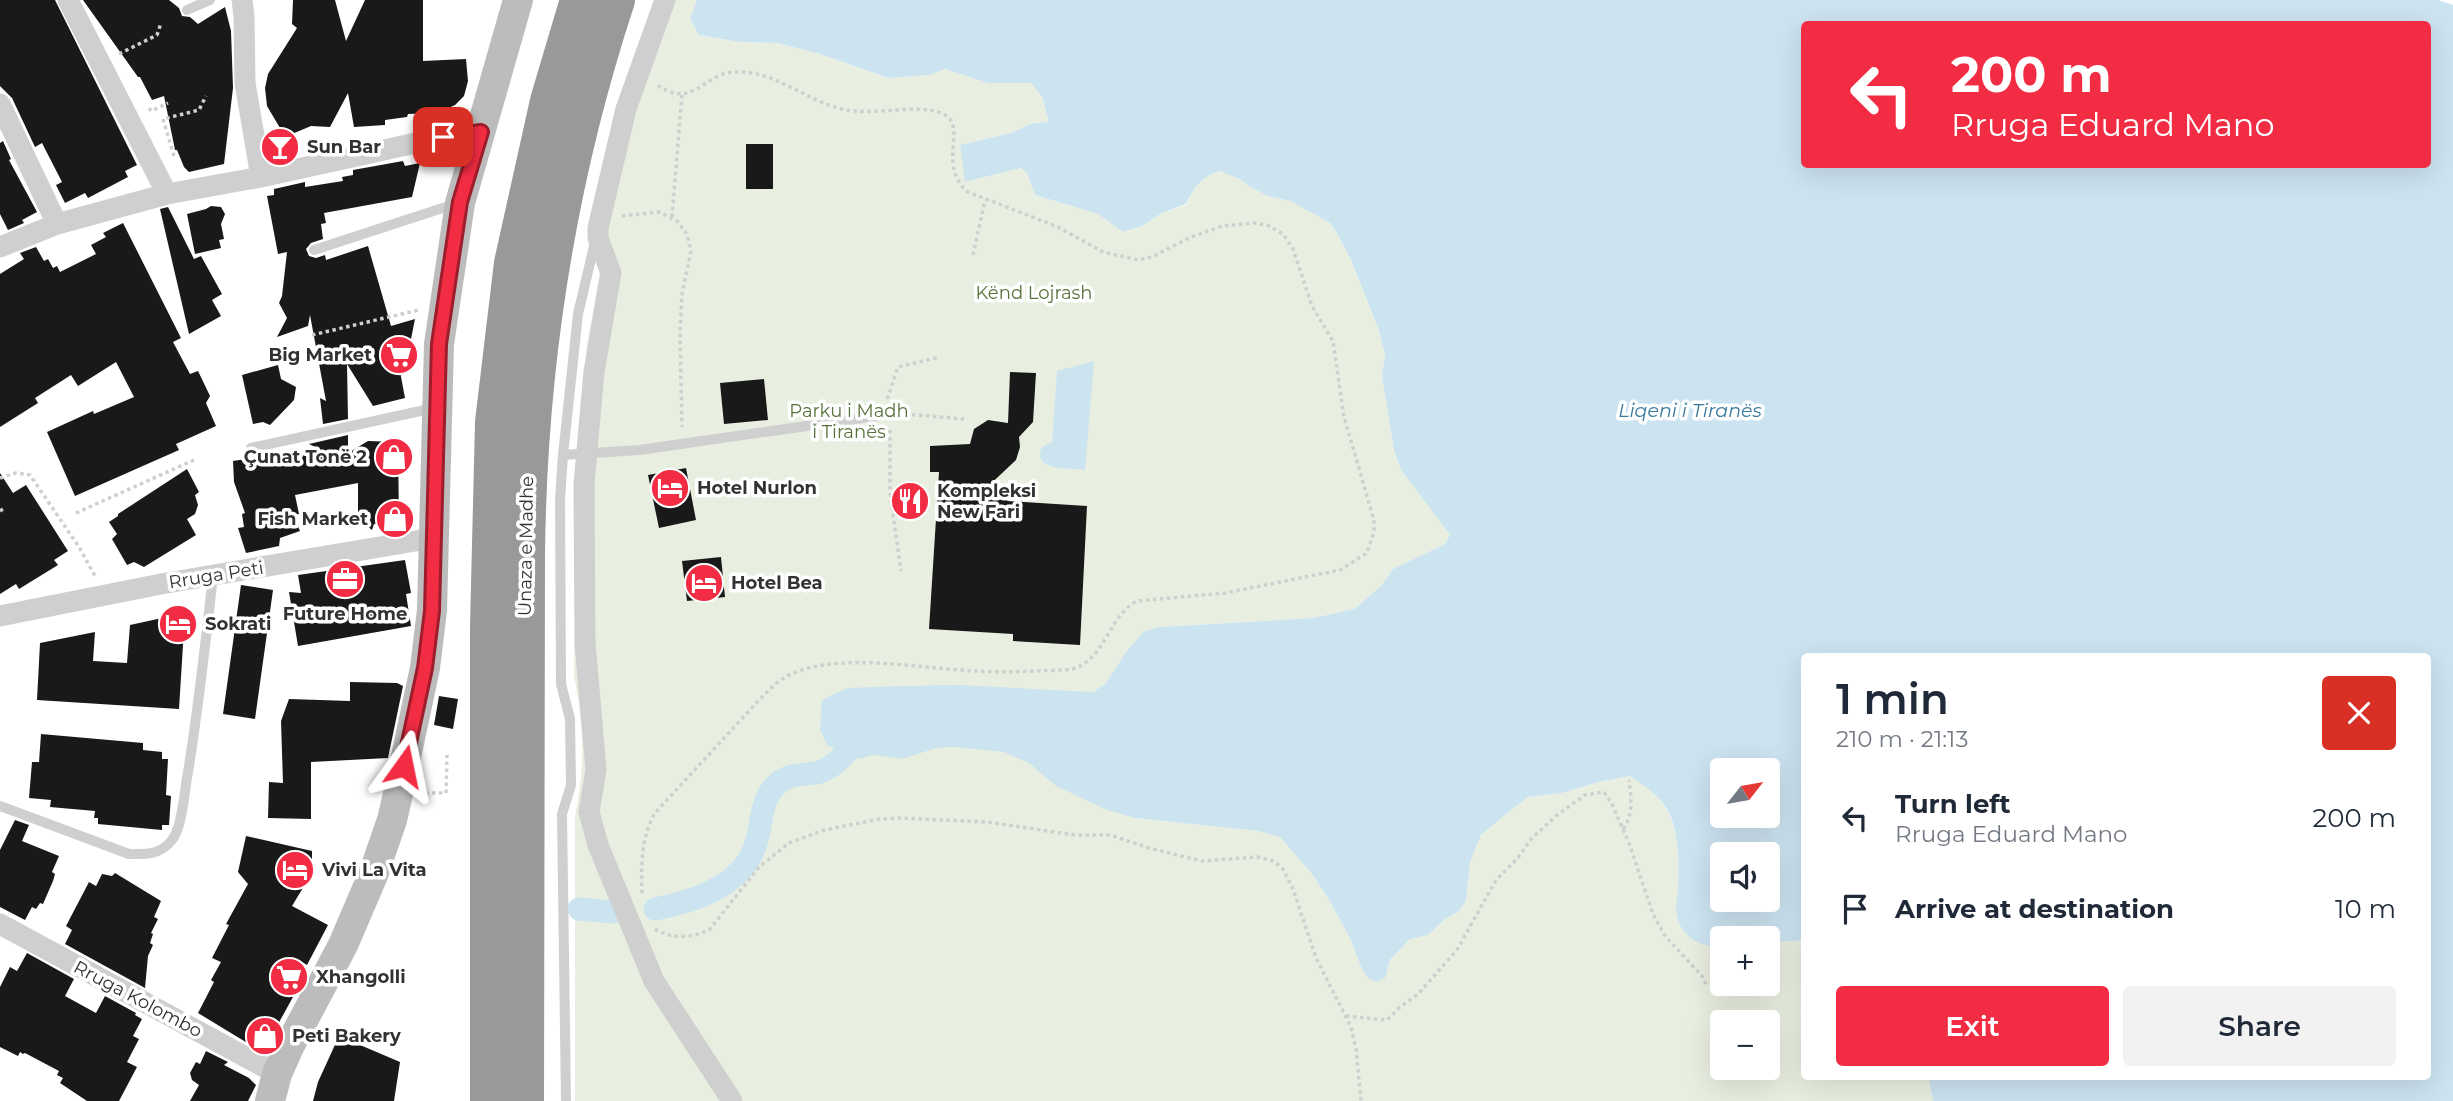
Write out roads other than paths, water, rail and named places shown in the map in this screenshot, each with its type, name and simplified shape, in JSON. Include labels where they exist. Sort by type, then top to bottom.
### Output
[{"type":"highway","points":[[550,101],[544,48],[559,0]]},
{"type":"highway","name":"Unaza e Madhe","points":[[489,1101],[489,627],[494,422],[513,263],[550,101],[579,0]]},
{"type":"highway","name":"Unaza e Madhe","points":[[525,1101],[526,483],[531,404],[550,264],[597,57],[616,0]]},
{"type":"highway","points":[[576,147],[599,115],[635,0]]},
{"type":"street","points":[[68,0],[167,194]]},
{"type":"street","points":[[242,0],[245,83],[261,177]]},
{"type":"street","points":[[274,1087],[289,1047],[343,945],[373,875],[398,794],[425,668],[432,611],[439,344],[460,202],[518,0]]},
{"type":"street","points":[[665,0],[626,109],[598,228],[598,238],[611,273],[594,372],[584,497],[584,632],[596,770],[589,802],[591,823],[602,855],[658,987],[732,1101]]},
{"type":"street","points":[[0,104],[57,224]]},
{"type":"street","points":[[0,247],[57,224],[167,194],[261,177],[443,137],[481,132]]},
{"type":"street","name":"Rruga Peti","points":[[0,615],[433,538]]},
{"type":"street","name":"Rruga Kolombo","points":[[0,924],[274,1087]]},
{"type":"lane","points":[[187,10],[209,0]]},
{"type":"lane","points":[[314,250],[460,202]]},
{"type":"lane","points":[[566,1101],[562,814],[571,785],[570,719],[561,684],[560,499],[578,314],[598,228]]},
{"type":"lane","points":[[251,448],[437,408]]},
{"type":"lane","points":[[563,455],[639,450],[886,414]]},
{"type":"lane","points":[[0,806],[129,854],[149,855],[163,850],[174,837],[183,804],[196,724],[213,576]]},
{"type":"water","name":"Liqeni i Tiranës","points":[[697,0],[2438,0],[2453,5],[2453,1101],[1933,1101],[1929,1080],[2431,1080],[2431,653],[1801,653],[1801,940],[1780,942],[1780,926],[1710,926],[1710,946],[1688,935],[1679,923],[1676,913],[1678,853],[1671,818],[1659,799],[1630,776],[1562,793],[1528,797],[1505,815],[1481,835],[1470,862],[1466,901],[1459,911],[1428,935],[1410,939],[1390,960],[1385,978],[1377,982],[1368,978],[1361,967],[1350,938],[1312,874],[1280,837],[1258,831],[1135,818],[1107,810],[1056,786],[1029,763],[1004,752],[954,747],[936,748],[902,759],[874,755],[858,759],[827,745],[820,729],[822,700],[847,688],[958,685],[1093,692],[1105,684],[1144,631],[1160,627],[1313,618],[1354,609],[1381,586],[1393,569],[1445,544],[1450,535],[1401,470],[1394,451],[1382,376],[1385,354],[1378,328],[1351,260],[1330,223],[1290,201],[1268,196],[1240,179],[1219,171],[1207,176],[1199,184],[1186,204],[1162,213],[1142,226],[1123,232],[1098,214],[1035,195],[1027,173],[1021,168],[965,182],[960,145],[1011,133],[1033,123],[1049,122],[1042,97],[1031,83],[988,83],[945,69],[930,75],[888,78],[820,54],[777,43],[739,42],[699,35],[690,19]]},
{"type":"water","points":[[1094,361],[1085,470],[1047,465],[1040,455],[1042,447],[1052,442],[1057,371]]},
{"type":"waterway","points":[[655,909],[703,895],[732,878],[744,867],[752,853],[765,803],[775,786],[791,776],[824,770],[846,753]]},
{"type":"waterway","points":[[579,909],[613,912]]},
{"type":"place","name":"Sun Bar","points":[[280,147]]},
{"type":"place","name":"Big Market","points":[[399,355]]},
{"type":"place","name":"Çunat Tonë 2","points":[[394,457]]},
{"type":"place","name":"Hotel Nurlon","points":[[670,488]]},
{"type":"place","name":"Kompleksi New Fari","points":[[910,501]]},
{"type":"place","name":"Fish Market","points":[[395,519]]},
{"type":"place","name":"Future Home","points":[[345,579]]},
{"type":"place","name":"Hotel Bea","points":[[704,583]]},
{"type":"place","name":"Sokrati","points":[[178,624]]},
{"type":"place","name":"Vivi La Vita","points":[[295,870]]},
{"type":"place","name":"Xhangolli","points":[[289,977]]},
{"type":"place","name":"Peti Bakery","points":[[265,1036]]},
{"type":"park label","name":"Kënd Lojrash","points":[[1034,293]]},
{"type":"park label","name":"Parku i Madh i Tiranës","points":[[849,421]]}]
